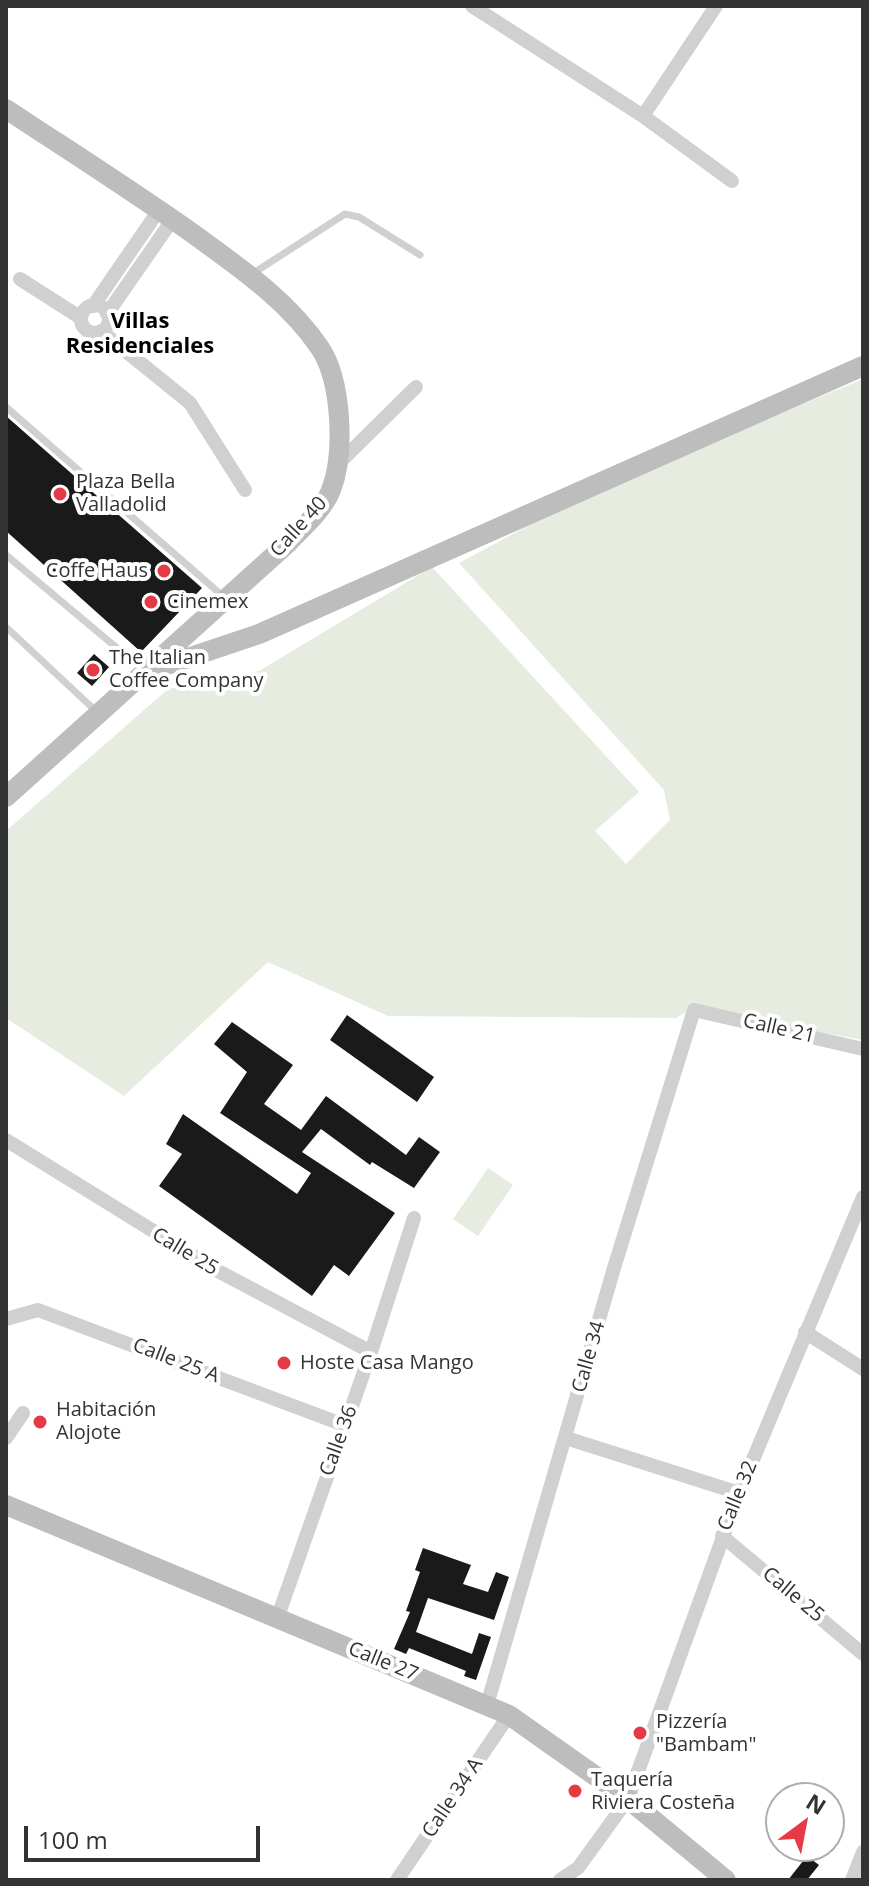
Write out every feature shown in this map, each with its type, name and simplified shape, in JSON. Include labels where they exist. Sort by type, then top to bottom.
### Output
[{"type":"main road","name":"Calle 40","points":[[6,109],[166,214],[250,275],[296,316],[322,351],[335,391],[339,426],[338,464],[330,493],[310,519],[226,600],[6,797]]},
{"type":"main road","points":[[145,673],[259,634],[863,366]]},
{"type":"main road","name":"Calle 27","points":[[6,1505],[509,1715],[628,1799],[726,1880]]},
{"type":"street","points":[[472,6],[643,116],[732,181]]},
{"type":"street","points":[[643,116],[716,6]]},
{"type":"street","points":[[81,318],[166,214]]},
{"type":"street","points":[[20,279],[81,318],[90,332],[101,331],[108,323],[107,314],[166,214]]},
{"type":"street","points":[[93,306],[107,314]]},
{"type":"street","points":[[101,331],[190,403],[245,490]]},
{"type":"street","points":[[338,464],[416,387]]},
{"type":"street","name":"Calle 21","points":[[694,1010],[863,1049]]},
{"type":"street","name":"Calle 34","points":[[487,1705],[694,1010]]},
{"type":"street","name":"Calle 25","points":[[6,1140],[218,1271],[371,1352]]},
{"type":"street","name":"Calle 32","points":[[628,1799],[722,1536],[863,1197]]},
{"type":"street","name":"Calle 36","points":[[277,1619],[371,1352],[414,1218]]},
{"type":"street","name":"Calle 25 A","points":[[6,1319],[38,1310],[344,1425]]},
{"type":"street","points":[[805,1332],[863,1369]]},
{"type":"street","points":[[6,1438],[23,1413]]},
{"type":"street","points":[[566,1438],[739,1493]]},
{"type":"street","name":"Calle 25","points":[[722,1536],[863,1654]]},
{"type":"street","name":"Calle 34 A","points":[[397,1880],[509,1715]]},
{"type":"street","points":[[560,1880],[576,1874],[628,1799]]},
{"type":"street","points":[[852,1880],[863,1852]]},
{"type":"lane","points":[[250,275],[345,214],[359,217],[420,255]]},
{"type":"lane","points":[[6,407],[226,600]]},
{"type":"lane","points":[[6,555],[114,643],[145,673]]},
{"type":"lane","points":[[6,627],[100,714]]},
{"type":"shaded area","points":[[863,379],[863,1040],[693,1008],[676,1018],[388,1016],[268,962],[124,1096],[6,1018],[6,831],[168,689],[259,671],[432,567],[639,792],[595,831],[626,864],[670,820],[664,790],[459,563],[585,495]]},
{"type":"shaded area","points":[[488,1168],[513,1185],[478,1236],[453,1219]]},
{"type":"building","points":[[6,416],[202,588],[141,652],[6,531]]},
{"type":"building","name":"The Italian Coffee Company","points":[[94,654],[109,667],[92,686],[77,673]]},
{"type":"building","points":[[347,1015],[434,1077],[417,1102],[330,1040]]},
{"type":"building","points":[[232,1022],[293,1065],[264,1104],[301,1130],[326,1096],[406,1155],[419,1137],[440,1152],[414,1188],[372,1162],[370,1165],[321,1129],[302,1152],[395,1213],[349,1276],[334,1265],[312,1296],[159,1186],[182,1154],[166,1144],[183,1114],[297,1194],[311,1173],[220,1113],[247,1072],[214,1044]]},
{"type":"building","points":[[423,1548],[471,1565],[463,1584],[488,1592],[496,1572],[509,1577],[494,1620],[428,1598],[416,1632],[472,1654],[479,1633],[491,1637],[476,1680],[464,1676],[466,1671],[409,1648],[406,1654],[394,1649],[410,1612],[406,1611],[420,1572],[415,1570]]},
{"type":"building","points":[[802,1862],[819,1865],[807,1880],[788,1880]]},
{"type":"place","name":"Plaza Bella Valladolid","points":[[60,494]]},
{"type":"place","name":"Coffe Haus","points":[[164,571]]},
{"type":"place","name":"Cinemex","points":[[151,602]]},
{"type":"place","name":"The Italian Coffee Company","points":[[93,670]]},
{"type":"place","name":"Hoste Casa Mango","points":[[284,1363]]},
{"type":"place","name":"Habitación Alojote","points":[[40,1422]]},
{"type":"place","name":"Pizzería \"Bambam\"","points":[[640,1733]]},
{"type":"place","name":"Taquería Riviera Costeña","points":[[575,1791]]},
{"type":"district","name":"Villas Residenciales","points":[[140,334]]}]
